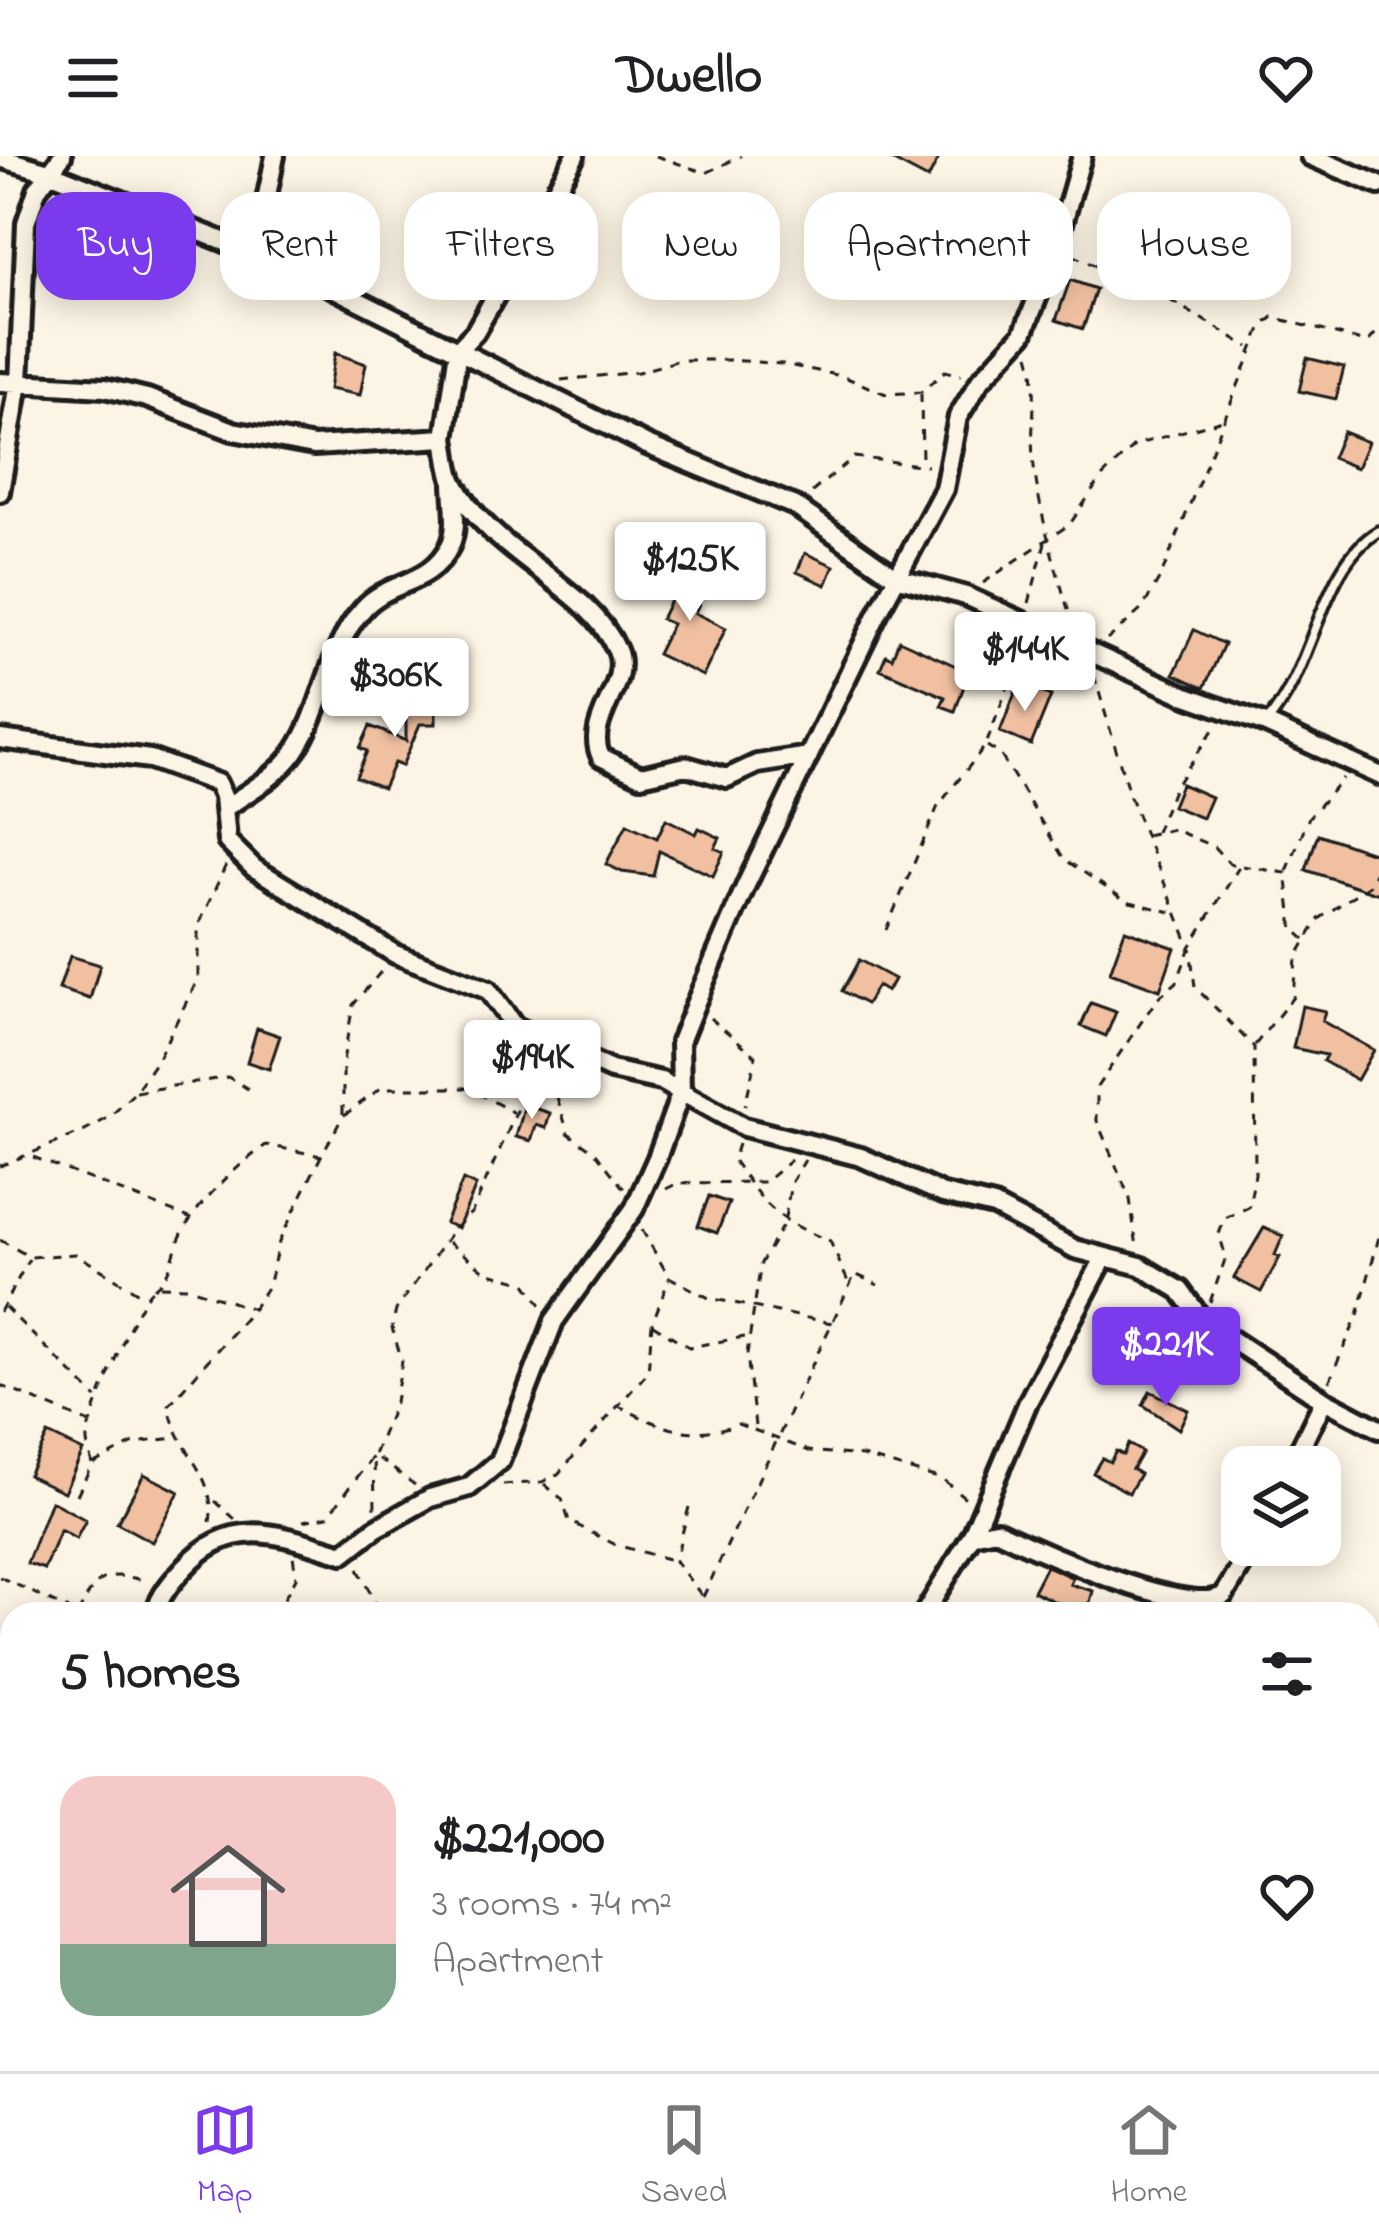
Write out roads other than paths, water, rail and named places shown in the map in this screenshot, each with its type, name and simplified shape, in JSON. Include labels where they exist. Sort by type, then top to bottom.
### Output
[{"type":"street","points":[[268,192],[275,156]]},
{"type":"street","points":[[225,808],[273,775],[298,748],[336,657],[365,605],[426,576],[449,549],[454,530],[453,482],[446,438],[458,350],[475,332],[575,156]]},
{"type":"street","points":[[159,1602],[207,1542],[232,1533],[293,1531],[343,1554],[430,1498],[470,1487],[500,1461],[560,1312],[634,1207],[681,1092],[680,1042],[746,885],[944,489],[958,417],[980,380],[1023,334],[1056,248],[1082,156]]},
{"type":"street","points":[[1310,156],[1379,185]]},
{"type":"street","points":[[0,158],[57,164],[220,239]]},
{"type":"street","points":[[0,492],[26,224],[37,190],[57,164]]},
{"type":"street","points":[[351,300],[721,479],[795,506],[896,577],[966,596],[1379,775]]},
{"type":"street","points":[[9,382],[105,388],[147,398],[233,431],[314,446],[446,438]]},
{"type":"street","points":[[453,482],[500,542],[586,607],[616,647],[618,666],[595,738],[601,757],[609,764],[641,776],[686,766],[727,778],[757,764],[809,756]]},
{"type":"street","points":[[0,740],[172,764],[218,783],[227,841],[271,879],[395,954],[488,990],[514,1027],[611,1070],[661,1081],[744,1127],[861,1157],[943,1194],[994,1206],[1103,1260],[1140,1266],[1180,1290],[1203,1321],[1324,1400],[1379,1429]]},
{"type":"street","points":[[931,1602],[972,1534],[1028,1402],[1103,1260]]},
{"type":"street","points":[[1301,1446],[1324,1400]]},
{"type":"street","points":[[972,1534],[996,1530],[1126,1583],[1202,1601],[1224,1595],[1241,1566]]},
{"type":"lane","points":[[1266,724],[1295,678],[1344,560],[1379,531]]}]
